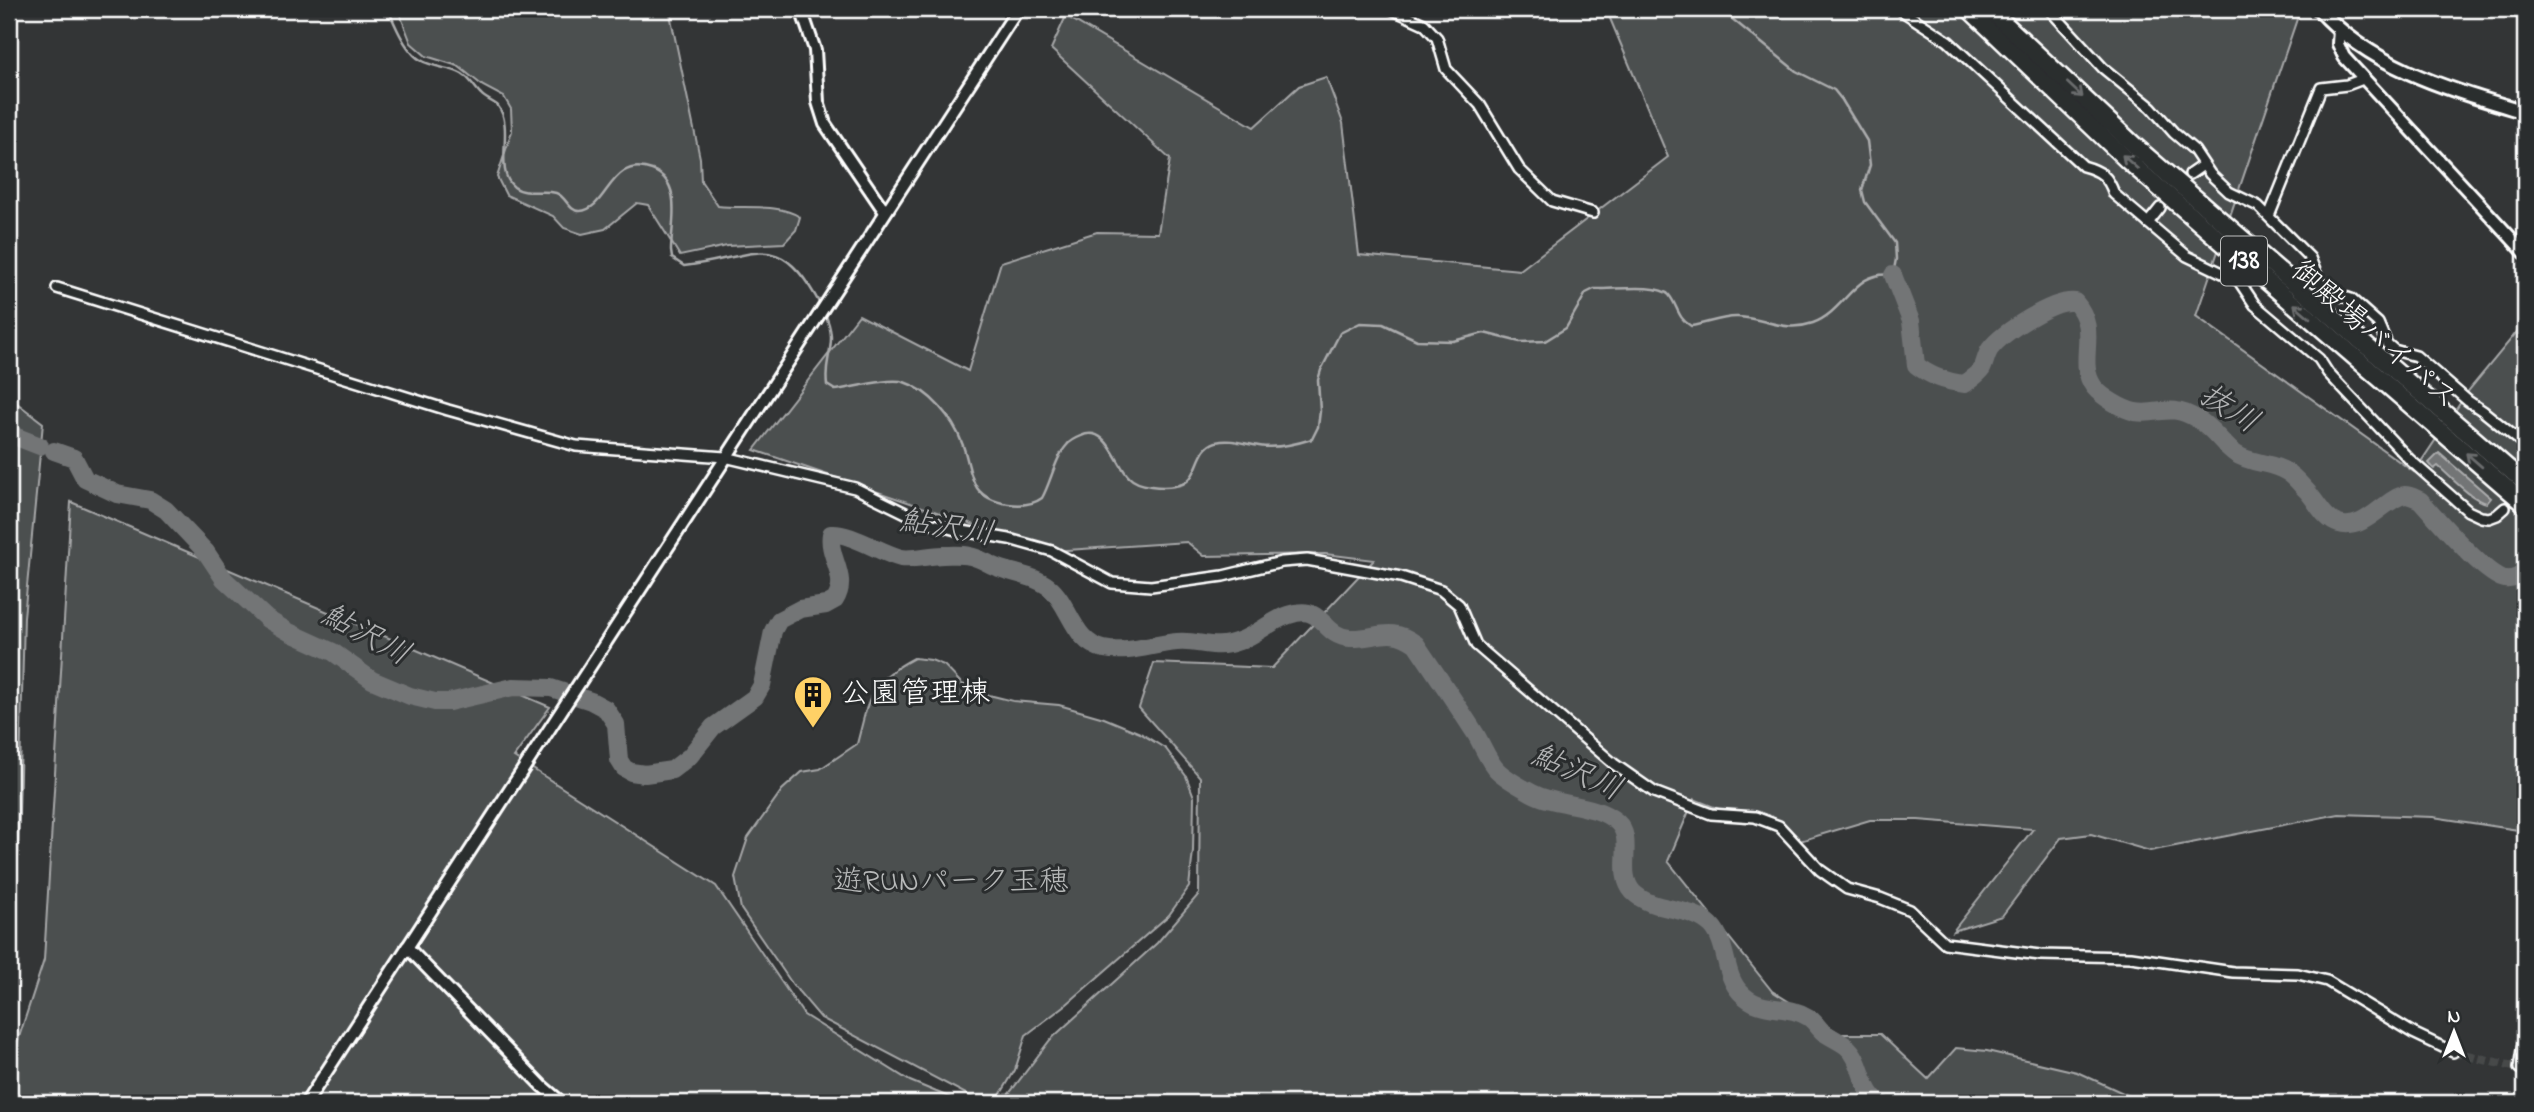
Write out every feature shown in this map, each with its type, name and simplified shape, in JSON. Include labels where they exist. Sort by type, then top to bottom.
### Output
[{"type":"highway","name":"御殿場バイパス","points":[[1968,9],[2127,160],[2525,504]]},
{"type":"highway","name":"御殿場バイパス","points":[[1991,9],[2136,147],[2525,483]]},
{"type":"main road","points":[[2319,9],[2339,28],[2393,65],[2424,80],[2525,112]]},
{"type":"street","points":[[801,9],[815,50],[818,102],[825,124],[885,212]]},
{"type":"street","points":[[306,1103],[1018,9]]},
{"type":"street","points":[[1391,9],[1424,24],[1437,38],[1447,69],[1480,105],[1519,169],[1552,201],[1593,213]]},
{"type":"street","points":[[1899,9],[1948,41],[2083,166],[2100,171],[2109,180],[2114,194],[2187,256],[2239,281],[2255,305],[2319,359],[2410,460],[2468,511],[2481,517],[2489,517],[2497,515],[2505,508]]},
{"type":"street","points":[[2049,9],[2103,68],[2151,107],[2194,150],[2203,165],[2229,192],[2258,205],[2269,216],[2310,258],[2320,283],[2330,292],[2351,299],[2378,323],[2387,344],[2394,350],[2416,356],[2525,445]]},
{"type":"street","points":[[2339,28],[2338,44],[2344,57],[2525,253]]},
{"type":"street","points":[[2269,216],[2321,88],[2347,85],[2363,79]]},
{"type":"street","points":[[2190,174],[2203,165]]},
{"type":"street","points":[[2148,223],[2160,208]]},
{"type":"street","points":[[57,288],[448,410],[576,446],[725,457],[855,488],[922,521],[1052,551],[1112,583],[1151,586],[1223,576],[1282,562],[1307,560],[1401,577],[1441,590],[1459,606],[1476,645],[1614,764],[1654,792],[1711,814],[1755,817],[1779,826],[1820,870],[1838,883],[1847,889],[1910,910],[1945,943],[2040,955],[2131,957],[2233,972],[2298,974],[2327,981],[2413,1033],[2453,1052]]},
{"type":"street","points":[[407,947],[542,1086],[562,1103]]},
{"type":"street","points":[[2525,1032],[2519,1068],[2525,1072]]},
{"type":"green space","points":[[398,9],[669,9],[700,158],[701,181],[718,206],[782,210],[800,217],[796,230],[784,243],[727,246],[680,256],[648,205],[637,203],[605,229],[582,234],[564,228],[553,216],[506,195],[497,177],[512,131],[511,109],[504,97],[483,86],[458,66],[426,56],[411,43]]},
{"type":"green space","points":[[1606,9],[2294,9],[2298,16],[2196,316],[2414,472],[2469,390],[2525,322],[2525,831],[2433,817],[2339,814],[2150,851],[2091,834],[2061,838],[2002,916],[1953,931],[2033,829],[1918,820],[1870,820],[1800,841],[1694,799],[1668,861],[1772,991],[1841,1034],[1880,1034],[1928,1079],[1956,1048],[1987,1051],[2077,1072],[2145,1103],[1002,1103],[1050,1040],[1157,943],[1199,894],[1200,777],[1139,708],[1154,663],[1272,668],[1374,560],[1325,554],[1204,556],[1187,542],[1052,551],[754,450],[859,315],[968,371],[1001,262],[1097,232],[1158,233],[1170,159],[1051,49],[1066,16],[1254,127],[1299,86],[1326,77],[1343,123],[1359,255],[1520,270],[1668,157]]},
{"type":"green space","points":[[9,397],[43,423],[24,617],[18,853],[9,894]]},
{"type":"green space","points":[[71,502],[550,707],[514,757],[716,886],[804,1015],[910,1081],[963,1103],[9,1103],[9,1068],[44,960]]},
{"type":"green space","name":"遊RUNパーク玉穂","points":[[914,658],[944,665],[962,684],[989,695],[1013,701],[1059,705],[1104,718],[1140,733],[1166,749],[1186,776],[1194,797],[1189,887],[1169,915],[1067,1004],[1026,1035],[1015,1070],[999,1097],[981,1102],[821,1018],[793,985],[741,909],[735,877],[748,838],[782,790],[802,772],[820,769],[857,744],[873,692],[887,675]]},
{"type":"shaded area","points":[[2439,453],[2491,498],[2487,503],[2468,493],[2438,466],[2434,469],[2429,463]]},
{"type":"waterway","points":[[388,9],[402,39],[418,59],[462,74],[483,96],[498,106],[505,126],[505,170],[514,187],[524,191],[556,193],[573,209],[580,211],[597,202],[618,176],[627,170],[638,167],[652,170],[662,176],[672,194],[672,258],[684,266],[748,254],[778,256],[792,264],[821,306]]},
{"type":"waterway","points":[[824,312],[831,333],[827,385],[835,390],[898,381],[922,391],[939,406],[953,424],[977,488],[999,502],[1018,505],[1042,498],[1063,450],[1081,436],[1090,434],[1104,440],[1133,480],[1144,485],[1164,487],[1184,484],[1190,479],[1204,451],[1216,442],[1232,441],[1272,447],[1312,439],[1318,427],[1318,380],[1321,370],[1340,333],[1360,323],[1383,324],[1417,340],[1453,341],[1484,333],[1520,342],[1545,341],[1566,328],[1586,293],[1594,289],[1634,288],[1664,291],[1672,299],[1680,316],[1691,326],[1732,317],[1784,326],[1813,323],[1834,310],[1859,284],[1880,275],[1893,275],[1895,243],[1865,202],[1862,190],[1870,165],[1867,141],[1834,90],[1796,71],[1720,9]]},
{"type":"waterway","name":"抜川","points":[[1893,275],[1911,321],[1916,365],[1933,376],[1965,384],[1980,371],[1990,349],[2006,334],[2042,311],[2066,302],[2075,302],[2083,313],[2086,324],[2089,377],[2094,387],[2113,402],[2135,412],[2171,410],[2197,419],[2236,454],[2248,460],[2275,466],[2290,474],[2334,522],[2349,525],[2358,523],[2405,495],[2420,500],[2474,557],[2496,575],[2510,579],[2525,572]]},
{"type":"waterway","name":"鮎沢川","points":[[9,434],[40,446]]},
{"type":"waterway","name":"鮎沢川","points":[[54,451],[74,458],[85,479],[117,494],[150,500],[166,510],[206,552],[224,579],[267,619],[333,652],[372,680],[410,696],[435,702],[449,702],[513,687],[551,688],[591,701],[606,709],[616,724],[619,760],[624,768],[645,774],[672,770],[690,756],[713,727],[755,697],[762,685],[773,631],[779,620],[800,609],[826,605],[835,600],[840,583],[831,534],[856,539],[901,558],[970,556],[1038,580],[1056,594],[1085,639],[1104,649],[1131,650],[1177,642],[1230,644],[1281,618],[1305,612],[1312,614],[1341,636],[1360,638],[1383,634],[1399,635],[1416,644],[1497,770],[1532,793],[1553,801],[1598,811],[1617,822],[1625,837],[1626,875],[1633,892],[1651,903],[1693,914],[1711,925],[1720,940],[1731,976],[1740,992],[1756,1004],[1791,1010],[1808,1017],[1823,1032],[1846,1046],[1856,1059],[1869,1092],[1881,1103]]},
{"type":"tunnel","points":[[2453,1052],[2519,1068]]},
{"type":"place","name":"公園管理棟","points":[[813,729]]}]
